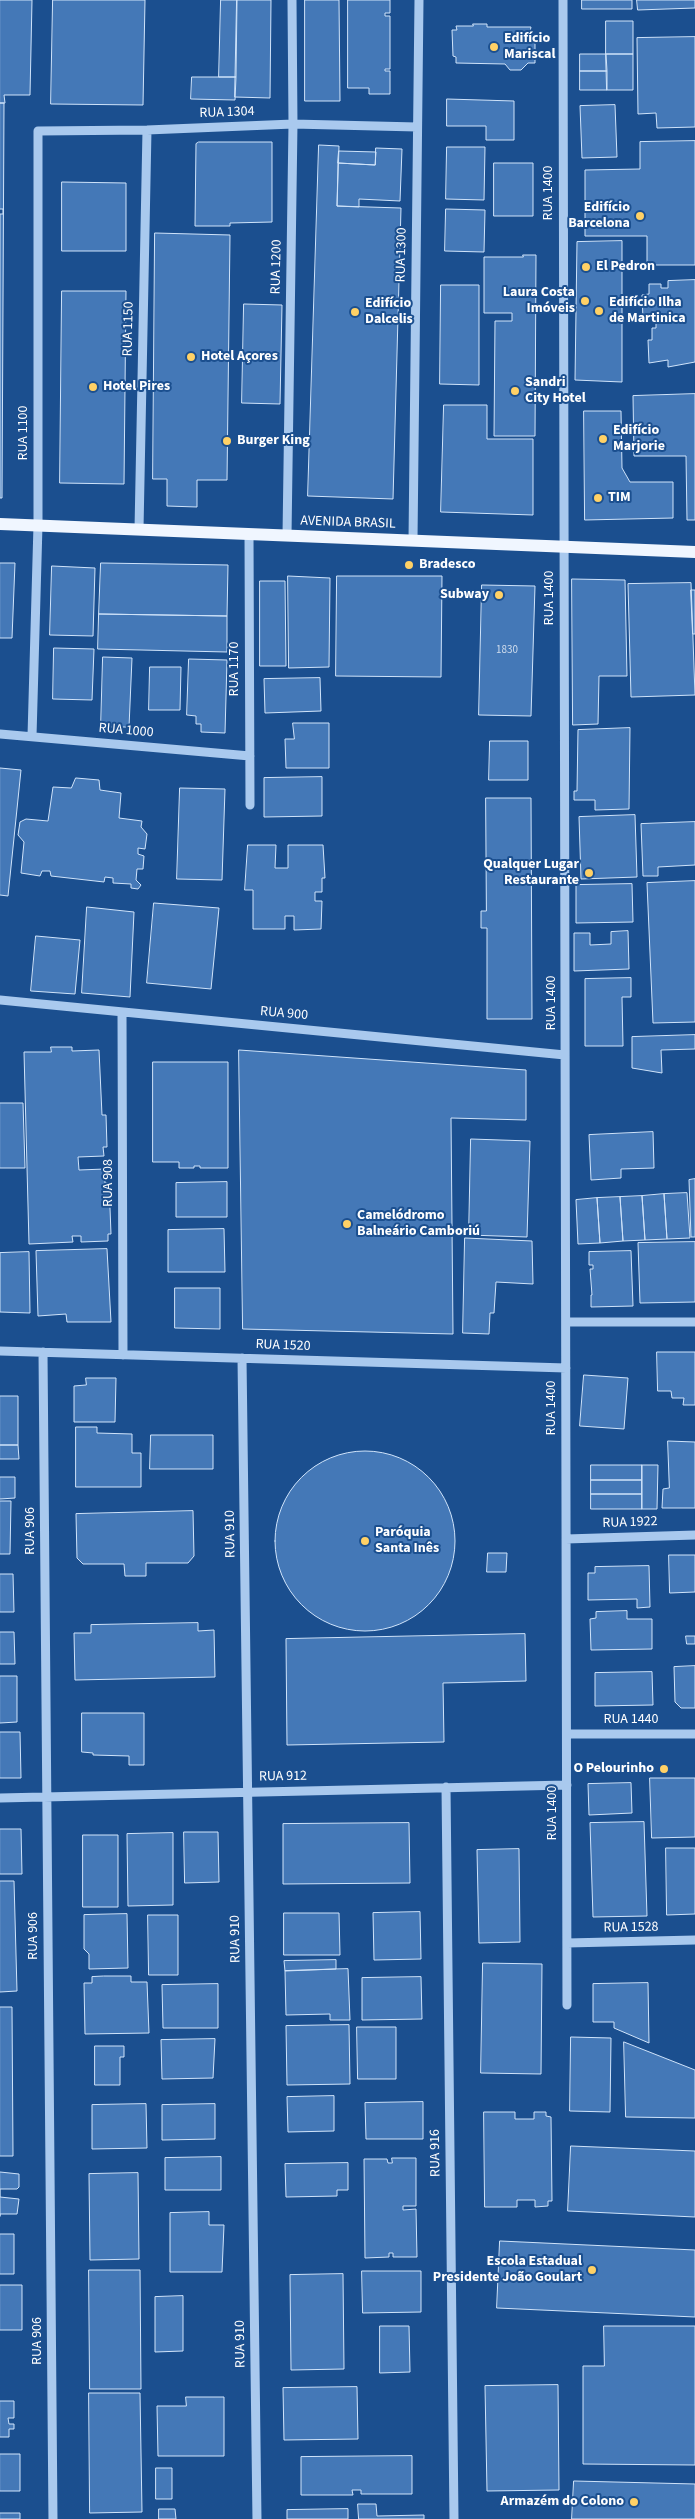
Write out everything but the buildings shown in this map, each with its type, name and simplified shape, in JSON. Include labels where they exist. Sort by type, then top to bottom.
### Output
[{"type":"main road","name":"AVENIDA BRASIL","points":[[0,524],[695,552]]},
{"type":"street","name":"RUA 1200","points":[[287,535],[293,124],[292,0]]},
{"type":"street","name":"RUA 1300","points":[[413,540],[419,0]]},
{"type":"street","name":"RUA 1400","points":[[563,0],[567,2005]]},
{"type":"street","name":"RUA 1304","points":[[38,131],[147,130],[293,124],[418,127]]},
{"type":"street","name":"RUA 1150","points":[[139,529],[147,130]]},
{"type":"street","name":"RUA 1100","points":[[32,736],[38,525],[38,131]]},
{"type":"street","name":"RUA 1170","points":[[249,534],[250,805]]},
{"type":"street","name":"RUA 1000","points":[[0,734],[250,756]]},
{"type":"street","name":"RUA 900","points":[[0,1000],[566,1055]]},
{"type":"street","name":"RUA 908","points":[[122,1012],[123,1355]]},
{"type":"street","points":[[566,1322],[695,1322]]},
{"type":"street","name":"RUA 1520","points":[[0,1351],[566,1368]]},
{"type":"street","name":"RUA 906","points":[[43,1352],[53,2519]]},
{"type":"street","name":"RUA 910","points":[[242,1358],[257,2519]]},
{"type":"street","name":"RUA 1922","points":[[566,1539],[695,1535]]},
{"type":"street","name":"RUA 1440","points":[[567,1734],[695,1734]]},
{"type":"street","name":"RUA 912","points":[[0,1798],[567,1785]]},
{"type":"street","name":"RUA 916","points":[[446,1787],[454,2519]]},
{"type":"street","name":"RUA 1528","points":[[567,1943],[695,1940]]},
{"type":"place","name":"Edifício Mariscal","points":[[494,47]]},
{"type":"place","name":"Edifício Barcelona","points":[[640,216]]},
{"type":"place","name":"El Pedron","points":[[586,267]]},
{"type":"place","name":"Laura Costa Imóveis","points":[[585,301]]},
{"type":"place","name":"Edifício Ilha de Martinica","points":[[599,311]]},
{"type":"place","name":"Edifício Dalcelis","points":[[355,312]]},
{"type":"place","name":"Hotel Açores","points":[[191,357]]},
{"type":"place","name":"Hotel Pires","points":[[93,387]]},
{"type":"place","name":"Sandri City Hotel","points":[[515,391]]},
{"type":"place","name":"Edifício Marjorie","points":[[603,439]]},
{"type":"place","name":"Burger King","points":[[227,441]]},
{"type":"place","name":"TIM","points":[[598,498]]},
{"type":"place","name":"Bradesco","points":[[409,565]]},
{"type":"place","name":"Subway","points":[[499,595]]},
{"type":"place","name":"Qualquer Lugar Restaurante","points":[[589,873]]},
{"type":"place","name":"Camelódromo Balneário Camboriú","points":[[347,1224]]},
{"type":"place","name":"Paróquia Santa Inês","points":[[365,1541]]},
{"type":"place","name":"O Pelourinho","points":[[664,1769]]},
{"type":"place","name":"Escola Estadual Presidente João Goulart","points":[[592,2270]]},
{"type":"place","name":"Armazém do Colono","points":[[634,2502]]}]
